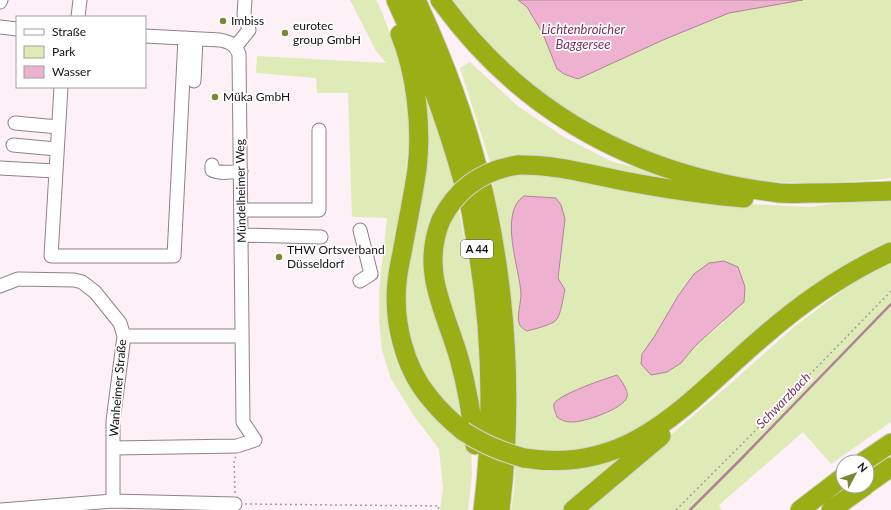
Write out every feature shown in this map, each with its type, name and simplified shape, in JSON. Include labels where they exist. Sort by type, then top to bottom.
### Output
[{"type":"highway","points":[[385,0],[404,45],[414,84],[418,126],[417,168],[397,283],[397,315],[406,355],[422,388],[440,410],[472,437],[495,449],[524,458],[559,461],[590,458],[607,453],[642,437],[666,422],[690,403],[763,336],[811,298],[850,273],[891,252]]},
{"type":"highway","name":"A 44","points":[[396,0],[419,52],[436,96],[454,150],[470,208],[483,279],[490,359],[490,417],[483,510]]},
{"type":"highway","name":"A 44","points":[[416,0],[435,42],[452,86],[472,150],[484,197],[499,275],[506,355],[506,425],[500,510]]},
{"type":"highway","points":[[440,0],[477,45],[504,72],[533,97],[568,122],[629,154],[664,168],[712,181],[780,193],[854,193],[891,191]]},
{"type":"highway","points":[[478,510],[475,453],[468,395],[459,358],[437,294],[432,261],[436,232],[441,220],[453,200],[469,184],[490,172],[507,166],[534,165],[550,166],[647,186],[778,202],[816,200],[854,193]]},
{"type":"highway","points":[[573,510],[672,428],[690,403]]},
{"type":"highway","points":[[875,454],[891,443]]},
{"type":"highway","points":[[875,479],[891,467]]},
{"type":"highway","points":[[800,510],[835,483]]},
{"type":"highway","points":[[831,510],[853,494]]},
{"type":"street","points":[[78,16],[80,0]]},
{"type":"street","points":[[146,36],[220,40],[229,42],[236,46],[249,30],[244,14],[245,0]]},
{"type":"street","points":[[0,27],[16,29]]},
{"type":"street","points":[[190,38],[194,81]]},
{"type":"street","points":[[61,88],[56,150],[51,256],[174,256],[190,38]]},
{"type":"street","name":"Mündelheimer Weg","points":[[236,46],[239,54],[243,422],[255,440]]},
{"type":"street","points":[[15,123],[58,127]]},
{"type":"street","points":[[241,210],[319,210],[319,130]]},
{"type":"street","points":[[13,145],[56,150]]},
{"type":"street","points":[[212,164],[212,170],[216,171],[241,171]]},
{"type":"street","points":[[0,168],[55,170]]},
{"type":"street","points":[[360,230],[371,274],[360,280]]},
{"type":"street","points":[[242,235],[321,237]]},
{"type":"street","name":"Wanheimer Straße","points":[[0,286],[18,279],[59,278],[82,282],[95,292],[120,323],[124,336],[113,421],[113,501]]},
{"type":"street","points":[[124,336],[242,336]]},
{"type":"street","name":"Wanheimer Straße","points":[[113,448],[237,446],[255,440]]},
{"type":"street","points":[[1,510],[113,501],[235,504]]},
{"type":"path","points":[[676,510],[891,291]]},
{"type":"path","points":[[239,454],[234,459],[235,504],[439,506],[438,510]]},
{"type":"green space","points":[[350,0],[376,0],[378,3],[400,65],[408,112],[409,125],[407,161],[389,292],[389,333],[393,351],[408,384],[418,399],[442,426],[471,449],[472,474],[468,510],[440,510],[443,488],[439,449],[414,416],[391,379],[382,350],[379,320],[379,291],[387,218],[352,217],[348,93],[317,93],[316,78],[256,73],[257,56],[386,63],[376,51]]},
{"type":"green space","points":[[450,0],[519,0],[532,14],[537,23],[557,69],[663,40],[729,13],[803,0],[891,0],[891,178],[821,183],[766,181],[697,168],[639,149],[585,122],[537,89],[502,58]]},
{"type":"green space","points":[[470,62],[519,107],[564,137],[613,162],[711,185],[502,159],[490,162],[460,68]]},
{"type":"green space","points":[[417,69],[434,113],[455,185],[430,235],[466,422],[440,399],[423,375],[417,363],[409,338],[403,296]]},
{"type":"green space","points":[[517,170],[731,203],[808,207],[891,197],[891,244],[656,422],[603,448],[555,455],[516,447],[517,382],[512,309],[493,180]],"holes":[[[524,196],[556,198],[565,219],[558,278],[565,290],[557,320],[527,331],[519,322],[521,293],[513,252],[512,234]],[[694,274],[724,322],[696,345],[681,363],[654,337],[678,296]],[[617,375],[620,405],[605,414],[572,423],[576,390]]]},
{"type":"green space","points":[[458,204],[472,281],[477,324],[484,436],[444,299],[440,242]]},
{"type":"green space","points":[[891,263],[891,422],[845,454],[835,454],[835,461],[831,464],[803,432],[719,505],[722,510],[583,510],[795,326],[855,281]]},
{"type":"green space","points":[[630,453],[568,510],[511,510],[515,466],[544,470],[574,469],[588,467],[616,459]]},
{"type":"water","name":"Lichtenbroicher Baggersee","points":[[518,0],[803,0],[729,13],[663,40],[578,79],[564,74],[557,69],[543,34],[527,7]]},
{"type":"water","points":[[524,196],[556,198],[561,205],[565,219],[558,278],[565,290],[560,313],[557,319],[552,323],[527,331],[519,323],[518,316],[521,294],[511,228],[512,215],[516,204]]},
{"type":"water","points":[[724,261],[738,267],[745,287],[744,302],[696,345],[681,363],[667,372],[651,375],[641,364],[642,354],[654,337],[678,296],[694,274],[709,263]]},
{"type":"water","points":[[617,375],[627,392],[627,397],[619,406],[593,418],[576,422],[565,421],[557,417],[554,404],[557,400],[583,387]]},
{"type":"waterway","name":"Schwarzbach","points":[[690,510],[891,304]]},
{"type":"place","name":"Imbiss","points":[[223,21]]},
{"type":"place","name":"eurotec group GmbH","points":[[285,33]]},
{"type":"place","name":"Müka GmbH","points":[[215,97]]},
{"type":"place","name":"THW Ortsverband Düsseldorf","points":[[279,257]]}]
